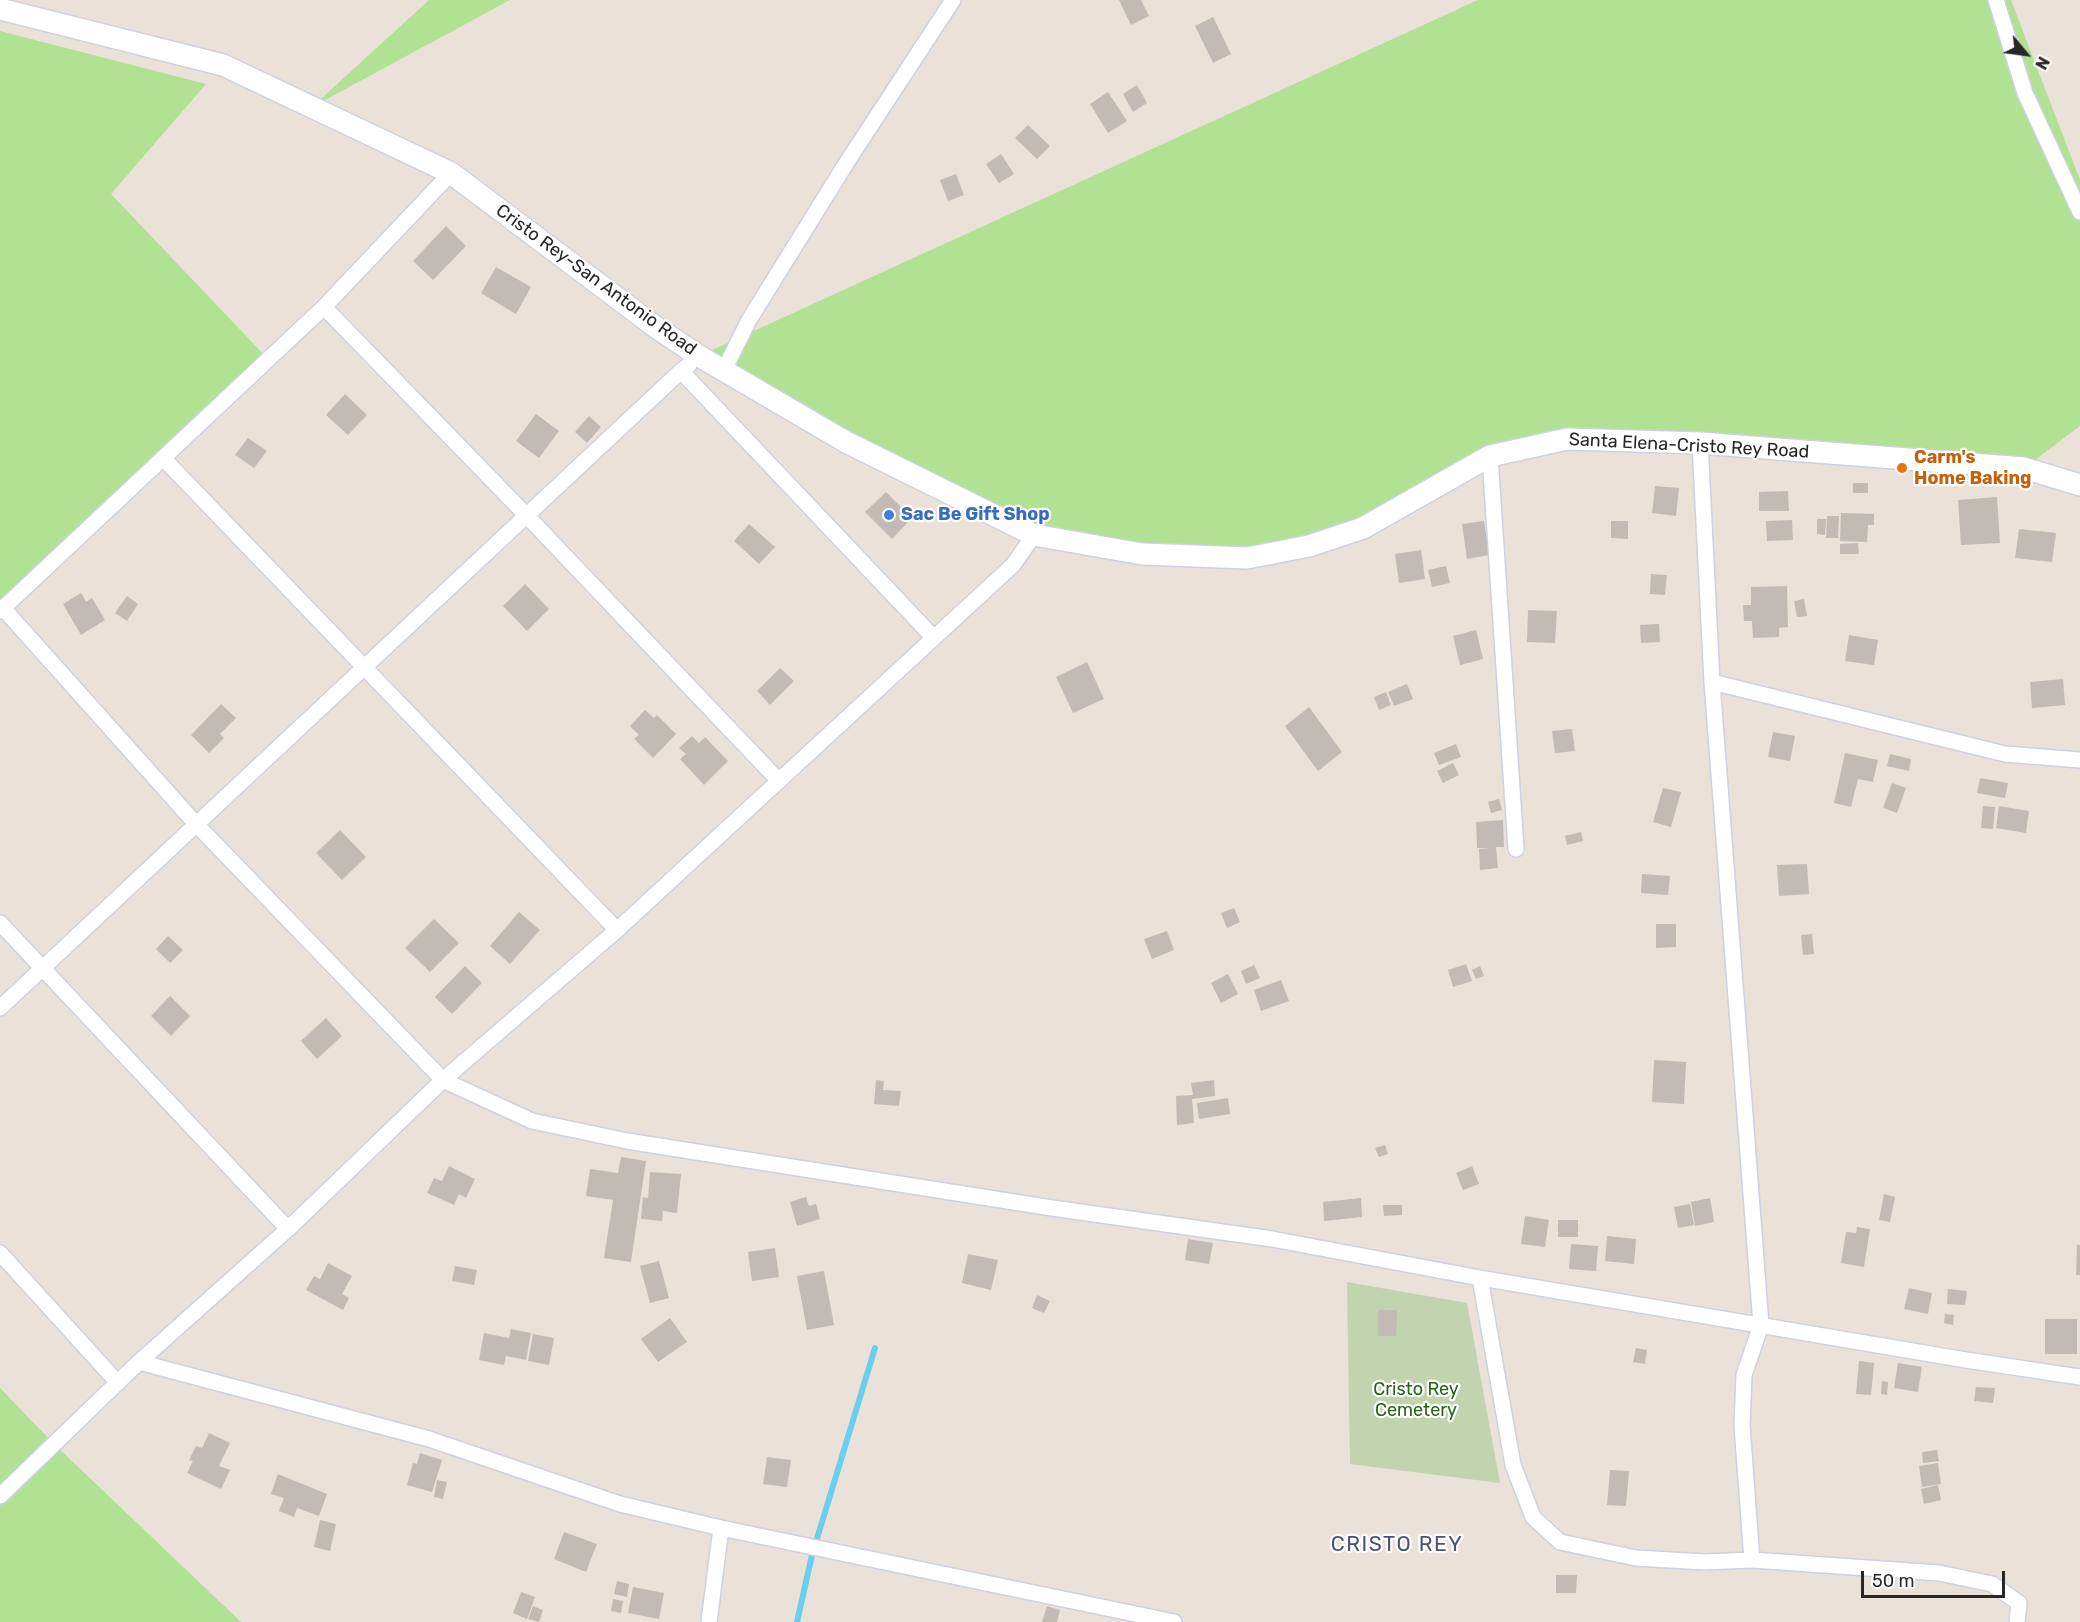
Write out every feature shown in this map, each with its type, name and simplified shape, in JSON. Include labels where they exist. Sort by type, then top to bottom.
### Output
[{"type":"main road","name":"Cristo Rey-San Antonio Road","points":[[0,9],[223,65],[451,173],[657,328],[699,356],[846,442],[1034,536]]},
{"type":"main road","name":"Santa Elena-Cristo Rey Road","points":[[1034,536],[1142,554],[1247,558],[1309,546],[1363,528],[1490,456],[1567,439],[1700,443],[2024,468],[2080,485]]},
{"type":"street","points":[[724,370],[749,320],[804,231],[953,0]]},
{"type":"street","points":[[1996,0],[2025,93],[2080,212]]},
{"type":"street","points":[[451,173],[324,307],[2,610],[196,824],[443,1080],[532,1121],[627,1141],[1052,1208],[1272,1239],[1480,1278],[2080,1377]]},
{"type":"street","points":[[324,307],[779,781]]},
{"type":"street","points":[[0,1008],[699,356]]},
{"type":"street","points":[[681,371],[934,638]]},
{"type":"street","points":[[1700,443],[1712,681],[1761,1324],[1744,1375],[1742,1416],[1752,1560]]},
{"type":"street","points":[[1490,456],[1516,849]]},
{"type":"street","points":[[163,458],[617,930]]},
{"type":"street","points":[[0,1496],[139,1362],[288,1229],[443,1080],[617,930],[1013,565],[1034,536]]},
{"type":"street","points":[[1712,681],[2006,754],[2080,760]]},
{"type":"street","points":[[0,923],[288,1229]]},
{"type":"street","points":[[0,1253],[118,1383]]},
{"type":"street","points":[[1480,1278],[1513,1465],[1533,1517],[1560,1542],[1636,1558],[1704,1562],[1752,1560],[1939,1573],[1992,1584],[2019,1603],[2017,1622]]},
{"type":"street","points":[[139,1362],[429,1439],[620,1504],[721,1528],[1174,1622]]},
{"type":"street","points":[[710,1622],[721,1528]]},
{"type":"green space","points":[[429,0],[510,0],[312,107]]},
{"type":"green space","points":[[1478,0],[2011,0],[2080,180],[2080,426],[2024,468],[1567,439],[1489,456],[1363,528],[1247,558],[1034,535],[699,356]]},
{"type":"green space","points":[[0,31],[206,84],[111,194],[268,359],[0,611]]},
{"type":"green space","name":"Cristo Rey Cemetery","points":[[1347,1282],[1467,1303],[1500,1483],[1350,1464]]},
{"type":"green space","points":[[0,1388],[54,1444],[241,1622],[0,1622]]},
{"type":"building","points":[[1119,0],[1141,0],[1149,16],[1131,25]]},
{"type":"building","points":[[1213,17],[1231,54],[1213,63],[1195,26]]},
{"type":"building","points":[[1137,85],[1147,103],[1133,112],[1123,94]]},
{"type":"building","points":[[1108,92],[1127,121],[1108,133],[1090,104]]},
{"type":"building","points":[[1028,125],[1050,146],[1037,159],[1015,138]]},
{"type":"building","points":[[1001,154],[1014,174],[999,183],[986,164]]},
{"type":"building","points":[[956,174],[964,195],[948,201],[940,180]]},
{"type":"building","points":[[446,226],[466,246],[433,280],[413,261]]},
{"type":"building","points":[[496,267],[531,287],[516,314],[481,293]]},
{"type":"building","points":[[345,394],[367,415],[348,435],[326,415]]},
{"type":"building","points":[[536,414],[559,431],[539,458],[516,441]]},
{"type":"building","points":[[589,416],[601,427],[587,443],[575,432]]},
{"type":"building","points":[[248,438],[267,451],[254,468],[235,455]]},
{"type":"building","points":[[1853,483],[1868,483],[1868,493],[1853,493]]},
{"type":"building","points":[[1655,486],[1679,488],[1676,516],[1652,513]]},
{"type":"building","points":[[1788,491],[1789,511],[1759,511],[1759,492]]},
{"type":"building","name":"Sac Be Gift Shop","points":[[886,492],[912,518],[892,539],[865,512]]},
{"type":"building","points":[[1997,497],[2000,543],[1961,545],[1958,500]]},
{"type":"building","points":[[1841,513],[1874,514],[1874,525],[1868,525],[1867,542],[1840,541]]},
{"type":"building","points":[[1827,516],[1839,516],[1838,538],[1826,538]]},
{"type":"building","points":[[1817,519],[1826,519],[1825,535],[1817,534]]},
{"type":"building","points":[[1792,520],[1793,540],[1767,541],[1766,521]]},
{"type":"building","points":[[1484,521],[1489,555],[1467,559],[1462,524]]},
{"type":"building","points":[[1611,521],[1628,521],[1628,539],[1611,538]]},
{"type":"building","points":[[749,524],[775,547],[759,564],[734,541]]},
{"type":"building","points":[[2019,529],[2056,533],[2052,562],[2015,558]]},
{"type":"building","points":[[1858,543],[1859,554],[1840,554],[1840,544]]},
{"type":"building","points":[[1421,550],[1425,579],[1399,583],[1395,554]]},
{"type":"building","points":[[1446,566],[1450,583],[1432,587],[1428,570]]},
{"type":"building","points":[[1651,574],[1667,575],[1665,595],[1650,594]]},
{"type":"building","points":[[525,584],[549,609],[527,631],[503,606]]},
{"type":"building","points":[[1787,586],[1788,627],[1779,628],[1779,637],[1753,638],[1752,621],[1744,621],[1743,605],[1751,605],[1751,587]]},
{"type":"building","points":[[81,593],[86,602],[92,598],[105,620],[81,635],[63,604]]},
{"type":"building","points":[[127,596],[138,604],[127,621],[115,613]]},
{"type":"building","points":[[1804,599],[1807,616],[1797,617],[1794,601]]},
{"type":"building","points":[[1528,610],[1557,611],[1555,643],[1527,642]]},
{"type":"building","points":[[1659,624],[1660,642],[1641,643],[1640,625]]},
{"type":"building","points":[[1476,630],[1483,659],[1460,665],[1453,636]]},
{"type":"building","points":[[1849,635],[1878,640],[1874,665],[1845,661]]},
{"type":"building","points":[[1087,662],[1104,699],[1073,713],[1056,677]]},
{"type":"building","points":[[780,668],[794,681],[770,705],[757,691]]},
{"type":"building","points":[[2063,679],[2065,705],[2032,708],[2030,682]]},
{"type":"building","points":[[1407,684],[1413,699],[1394,706],[1388,692]]},
{"type":"building","points":[[1386,692],[1391,705],[1379,710],[1374,697]]},
{"type":"building","points":[[221,704],[236,718],[220,734],[224,738],[209,753],[191,735]]},
{"type":"building","points":[[1309,707],[1342,752],[1318,771],[1285,726]]},
{"type":"building","points":[[645,710],[654,718],[657,715],[676,734],[653,758],[634,739],[639,735],[630,726]]},
{"type":"building","points":[[1572,729],[1575,751],[1555,753],[1552,731]]},
{"type":"building","points":[[1773,732],[1795,736],[1790,761],[1768,757]]},
{"type":"building","points":[[692,736],[699,743],[705,737],[728,761],[704,785],[680,759],[686,754],[679,748]]},
{"type":"building","points":[[1456,744],[1461,757],[1439,765],[1434,753]]},
{"type":"building","points":[[1845,753],[1878,760],[1873,782],[1858,779],[1851,807],[1834,803]]},
{"type":"building","points":[[1890,754],[1911,759],[1909,771],[1887,766]]},
{"type":"building","points":[[1453,763],[1459,775],[1443,783],[1437,771]]},
{"type":"building","points":[[1980,778],[2008,783],[2005,798],[1977,793]]},
{"type":"building","points":[[1892,783],[1906,788],[1897,813],[1883,808]]},
{"type":"building","points":[[1663,788],[1681,792],[1671,827],[1653,822]]},
{"type":"building","points":[[1499,799],[1502,810],[1491,813],[1488,802]]},
{"type":"building","points":[[1983,806],[1995,807],[1993,829],[1981,828]]},
{"type":"building","points":[[1999,806],[2029,811],[2026,833],[1996,828]]},
{"type":"building","points":[[1503,820],[1504,847],[1496,847],[1498,868],[1480,870],[1479,849],[1491,848],[1477,848],[1476,822]]},
{"type":"building","points":[[340,830],[366,857],[342,880],[316,853]]},
{"type":"building","points":[[1581,832],[1583,841],[1567,845],[1565,836]]},
{"type":"building","points":[[1807,864],[1809,894],[1779,896],[1777,865]]},
{"type":"building","points":[[1642,874],[1670,876],[1668,895],[1641,893]]},
{"type":"building","points":[[1234,908],[1240,922],[1227,928],[1221,913]]},
{"type":"building","points":[[519,912],[540,930],[510,964],[490,946]]},
{"type":"building","points":[[434,919],[459,943],[430,972],[405,948]]},
{"type":"building","points":[[1656,924],[1676,924],[1676,947],[1656,948]]},
{"type":"building","points":[[1167,931],[1174,950],[1152,959],[1144,939]]},
{"type":"building","points":[[1812,934],[1814,954],[1803,955],[1801,935]]},
{"type":"building","points":[[168,936],[183,950],[170,963],[156,949]]},
{"type":"building","points":[[1466,964],[1472,981],[1453,987],[1448,970]]},
{"type":"building","points":[[1254,965],[1260,978],[1246,984],[1241,971]]},
{"type":"building","points":[[465,966],[482,983],[452,1014],[435,997]]},
{"type":"building","points":[[1480,966],[1484,976],[1476,979],[1472,970]]},
{"type":"building","points":[[1228,974],[1238,994],[1221,1003],[1211,983]]},
{"type":"building","points":[[1281,980],[1289,1001],[1261,1011],[1254,990]]},
{"type":"building","points":[[170,996],[190,1016],[171,1036],[151,1016]]},
{"type":"building","points":[[326,1018],[342,1036],[317,1059],[301,1041]]},
{"type":"building","points":[[1654,1060],[1686,1062],[1684,1104],[1652,1102]]},
{"type":"building","points":[[876,1080],[884,1081],[883,1090],[901,1091],[899,1106],[874,1104]]},
{"type":"building","points":[[1214,1080],[1215,1096],[1192,1099],[1194,1123],[1177,1125],[1176,1096],[1193,1095],[1191,1083]]},
{"type":"building","points":[[1228,1098],[1230,1114],[1199,1119],[1197,1103]]},
{"type":"building","points":[[1385,1145],[1388,1154],[1379,1157],[1375,1148]]},
{"type":"building","points":[[621,1157],[646,1161],[631,1262],[604,1258],[613,1200],[586,1196],[590,1169],[618,1173]]},
{"type":"building","points":[[449,1166],[475,1179],[466,1198],[459,1194],[454,1205],[427,1193],[434,1178],[442,1181]]},
{"type":"building","points":[[1472,1166],[1479,1184],[1463,1190],[1456,1173]]},
{"type":"building","points":[[650,1172],[681,1174],[677,1213],[663,1211],[662,1221],[641,1219],[643,1197],[648,1198]]},
{"type":"building","points":[[1884,1194],[1895,1197],[1890,1222],[1879,1220]]},
{"type":"building","points":[[806,1197],[809,1206],[816,1204],[820,1219],[797,1226],[790,1202]]},
{"type":"building","points":[[1361,1198],[1362,1217],[1324,1221],[1323,1202]]},
{"type":"building","points":[[1710,1198],[1714,1222],[1695,1226],[1691,1202]]},
{"type":"building","points":[[1690,1204],[1694,1225],[1678,1228],[1674,1207]]},
{"type":"building","points":[[1383,1205],[1402,1205],[1402,1215],[1384,1216]]},
{"type":"building","points":[[1525,1216],[1549,1220],[1545,1247],[1521,1244]]},
{"type":"building","points":[[1558,1220],[1578,1220],[1578,1237],[1558,1237]]},
{"type":"building","points":[[1857,1227],[1870,1229],[1864,1267],[1841,1263],[1846,1232],[1856,1233]]},
{"type":"building","points":[[1607,1236],[1636,1239],[1634,1264],[1605,1261]]},
{"type":"building","points":[[1188,1239],[1213,1243],[1209,1264],[1185,1260]]},
{"type":"building","points":[[1571,1244],[1598,1246],[1596,1271],[1569,1269]]},
{"type":"building","points":[[2077,1245],[2080,1245],[2080,1275],[2076,1275]]},
{"type":"building","points":[[775,1248],[779,1277],[752,1281],[748,1252]]},
{"type":"building","points":[[968,1254],[998,1260],[991,1290],[962,1283]]},
{"type":"building","points":[[659,1261],[669,1298],[650,1303],[640,1266]]},
{"type":"building","points":[[328,1263],[352,1276],[342,1294],[349,1298],[343,1310],[306,1290],[314,1276],[320,1279]]},
{"type":"building","points":[[455,1266],[477,1270],[474,1285],[452,1281]]},
{"type":"building","points":[[824,1271],[834,1325],[807,1330],[797,1276]]},
{"type":"building","points":[[1909,1288],[1932,1293],[1928,1314],[1904,1309]]},
{"type":"building","points":[[1948,1289],[1967,1291],[1965,1305],[1947,1304]]},
{"type":"building","points":[[1037,1295],[1050,1301],[1044,1313],[1032,1308]]},
{"type":"building","points":[[1378,1310],[1397,1310],[1396,1336],[1378,1336]]},
{"type":"building","points":[[1945,1314],[1954,1315],[1953,1325],[1944,1323]]},
{"type":"building","points":[[670,1318],[687,1342],[658,1362],[641,1339]]},
{"type":"building","points":[[2045,1319],[2077,1319],[2077,1354],[2045,1354]]},
{"type":"building","points":[[511,1329],[531,1333],[526,1360],[506,1356],[504,1365],[479,1360],[484,1333],[509,1338]]},
{"type":"building","points":[[533,1334],[554,1338],[549,1365],[528,1361]]},
{"type":"building","points":[[1636,1348],[1647,1350],[1645,1364],[1633,1362]]},
{"type":"building","points":[[1859,1361],[1874,1363],[1871,1395],[1856,1394]]},
{"type":"building","points":[[1898,1363],[1922,1367],[1918,1392],[1894,1388]]},
{"type":"building","points":[[1882,1381],[1888,1382],[1887,1395],[1881,1394]]},
{"type":"building","points":[[1976,1387],[1995,1388],[1993,1403],[1974,1401]]},
{"type":"building","points":[[209,1433],[230,1443],[219,1466],[230,1470],[221,1489],[187,1473],[193,1461],[189,1460],[196,1446],[202,1448]]},
{"type":"building","points":[[1937,1450],[1939,1461],[1923,1463],[1922,1452]]},
{"type":"building","points":[[420,1453],[442,1460],[432,1492],[407,1485],[413,1463],[417,1464]]},
{"type":"building","points":[[767,1457],[791,1460],[787,1487],[763,1484]]},
{"type":"building","points":[[1938,1463],[1941,1484],[1922,1487],[1919,1466]]},
{"type":"building","points":[[1610,1470],[1629,1471],[1626,1506],[1607,1505]]},
{"type":"building","points":[[278,1474],[327,1494],[319,1516],[297,1508],[294,1517],[279,1511],[284,1498],[271,1494]]},
{"type":"building","points":[[437,1480],[447,1482],[443,1499],[434,1497]]},
{"type":"building","points":[[1938,1485],[1941,1500],[1924,1504],[1921,1489]]},
{"type":"building","points":[[320,1520],[336,1524],[330,1551],[314,1547]]},
{"type":"building","points":[[564,1532],[597,1544],[586,1572],[554,1559]]},
{"type":"building","points":[[1556,1575],[1577,1575],[1576,1593],[1556,1593]]},
{"type":"building","points":[[617,1581],[629,1584],[627,1597],[614,1594]]},
{"type":"building","points":[[633,1587],[664,1593],[659,1619],[628,1613]]},
{"type":"building","points":[[521,1592],[535,1597],[527,1619],[513,1613]]},
{"type":"building","points":[[613,1599],[623,1601],[621,1613],[611,1611]]},
{"type":"building","points":[[533,1606],[543,1610],[539,1622],[528,1619]]},
{"type":"building","points":[[1047,1606],[1060,1610],[1057,1622],[1042,1622]]},
{"type":"waterway","points":[[797,1622],[812,1555],[875,1348]]},
{"type":"place","name":"Carm's Home Baking","points":[[1902,468]]},
{"type":"place","name":"Sac Be Gift Shop","points":[[889,515]]},
{"type":"district","name":"CRISTO REY","points":[[1397,1545]]}]
